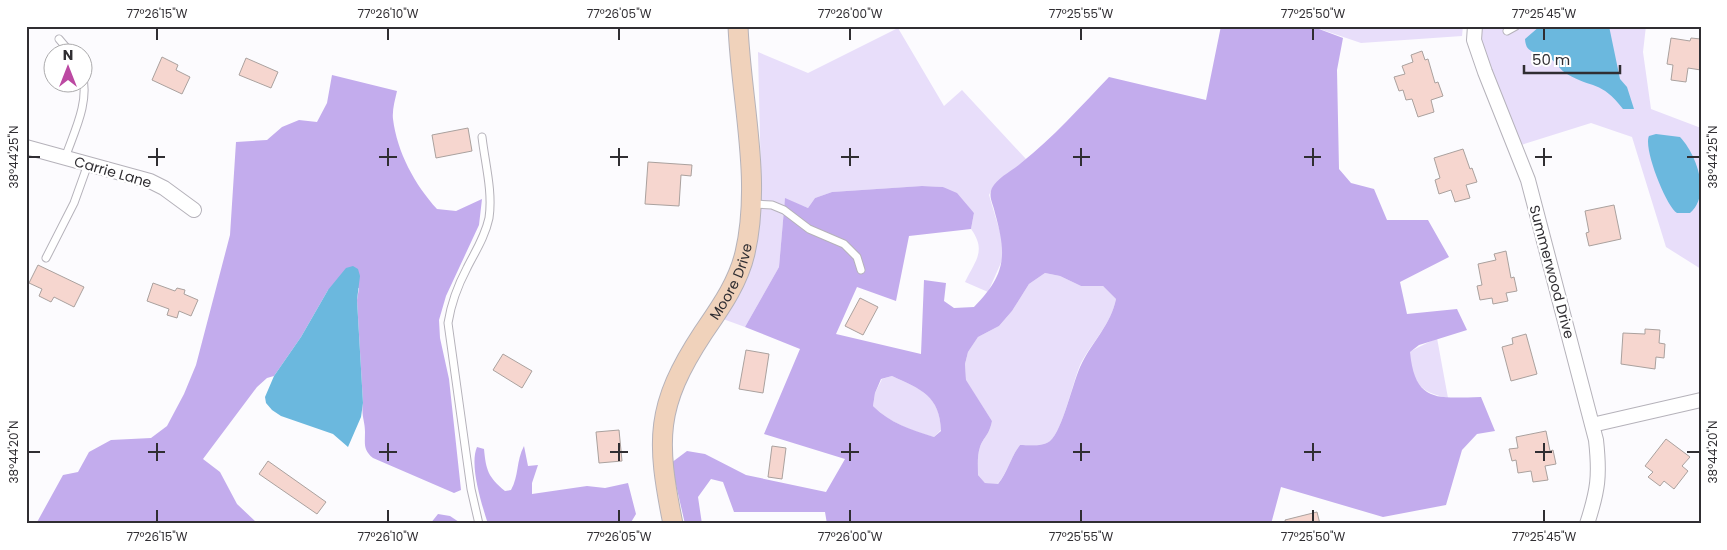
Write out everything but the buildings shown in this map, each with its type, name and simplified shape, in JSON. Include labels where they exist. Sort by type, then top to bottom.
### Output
[{"type":"main road","name":"Moore Drive","points":[[673,524],[662,460],[664,416],[678,374],[727,297],[737,276],[749,232],[750,157],[739,64],[738,26]]},
{"type":"street","name":"Summerwood Drive","points":[[1475,26],[1474,40],[1484,72],[1528,180],[1592,425],[1599,473],[1598,492],[1587,524]]},
{"type":"street","name":"Carrie Lane","points":[[26,147],[150,181],[164,188],[194,210]]},
{"type":"street","points":[[1592,425],[1701,400]]},
{"type":"lane","points":[[1507,31],[1516,26]]},
{"type":"lane","points":[[65,158],[82,108],[85,92]]},
{"type":"lane","points":[[479,524],[471,489],[448,323],[451,308],[466,269],[484,235],[488,220],[489,191],[482,137]]},
{"type":"lane","points":[[46,258],[74,203],[88,164]]},
{"type":"lane","points":[[750,204],[762,203],[778,207],[809,229],[844,244],[857,257],[861,270]]},
{"type":"shaded area","points":[[1221,26],[1311,26],[1343,38],[1337,70],[1339,169],[1351,183],[1374,189],[1387,220],[1428,220],[1449,257],[1400,282],[1407,314],[1457,309],[1467,330],[1419,345],[1410,352],[1417,381],[1423,389],[1441,397],[1481,397],[1495,431],[1477,434],[1462,450],[1446,505],[1383,517],[1281,487],[1271,524],[827,524],[825,512],[734,512],[723,482],[711,479],[698,497],[702,524],[685,524],[671,463],[687,451],[705,454],[746,475],[826,492],[845,459],[764,434],[800,349],[745,327],[779,267],[785,198],[808,208],[815,198],[832,192],[922,186],[943,187],[957,193],[974,213],[971,229],[909,236],[896,301],[857,287],[836,334],[921,354],[924,280],[946,283],[944,301],[954,308],[974,307],[985,295],[998,274],[1002,253],[999,228],[991,197],[994,184],[1044,143],[1109,77],[1206,100]],"holes":[[[1045,273],[1060,276],[1081,286],[1103,286],[1116,299],[1114,308],[1082,363],[1055,435],[1050,441],[1043,444],[1020,445],[998,484],[985,483],[978,475],[978,454],[992,421],[966,380],[965,364],[968,352],[978,337],[999,326],[1012,311],[1029,284]],[[892,376],[920,390],[933,402],[940,419],[941,431],[934,437],[909,429],[886,417],[873,406],[875,393],[881,379]]]},
{"type":"shaded area","points":[[1311,26],[1463,26],[1462,36],[1361,43]]},
{"type":"shaded area","points":[[1480,26],[1646,26],[1643,52],[1651,109],[1701,128],[1701,269],[1666,247],[1632,137],[1591,123],[1521,145],[1490,71]]},
{"type":"shaded area","points":[[898,28],[944,106],[962,90],[1026,159],[994,185],[989,195],[1003,242],[1004,256],[988,292],[965,282],[976,262],[979,250],[976,237],[971,229],[974,213],[943,187],[923,186],[832,192],[815,198],[808,208],[785,199],[779,267],[745,327],[723,319],[750,269],[756,245],[761,179],[758,52],[808,73]]},
{"type":"shaded area","points":[[332,75],[397,91],[393,116],[398,144],[414,179],[437,209],[456,211],[482,199],[479,225],[446,296],[439,320],[440,338],[449,379],[461,490],[454,493],[373,458],[368,452],[365,446],[365,428],[362,411],[357,300],[359,288],[328,290],[301,337],[274,376],[267,378],[257,387],[203,459],[220,472],[237,504],[258,524],[36,524],[63,475],[78,472],[89,452],[111,440],[151,438],[167,426],[184,394],[196,365],[230,235],[236,142],[267,140],[282,127],[299,120],[317,122],[327,103]]},
{"type":"shaded area","points":[[1045,273],[1060,276],[1081,286],[1103,286],[1116,299],[1114,308],[1081,363],[1055,435],[1050,441],[1043,444],[1020,445],[997,485],[985,483],[978,475],[978,454],[992,421],[966,381],[965,364],[968,352],[978,337],[999,326],[1012,311],[1029,284]]},
{"type":"shaded area","points":[[1437,338],[1448,398],[1438,396],[1424,389],[1419,384],[1415,378],[1409,352]]},
{"type":"shaded area","points":[[892,376],[912,385],[933,401],[940,418],[941,430],[934,437],[902,426],[873,406],[875,393],[882,379]]},
{"type":"shaded area","points":[[524,446],[528,466],[538,465],[532,483],[532,494],[587,486],[605,488],[628,483],[636,514],[630,524],[488,524],[475,474],[474,464],[477,447],[484,449],[491,477],[505,491],[511,490],[514,485]]},
{"type":"shaded area","points":[[438,514],[450,516],[462,524],[430,524]]},
{"type":"water","points":[[1540,26],[1609,26],[1620,79],[1627,87],[1634,109],[1623,109],[1602,89],[1576,79],[1562,70],[1550,58],[1530,50],[1525,39]]},
{"type":"water","points":[[1656,134],[1680,137],[1692,154],[1701,186],[1700,196],[1690,213],[1677,213],[1667,200],[1662,189],[1649,152],[1649,136]]},
{"type":"water","points":[[353,266],[358,269],[360,276],[357,300],[363,403],[361,417],[348,447],[333,434],[281,416],[266,403],[265,397],[274,376],[301,337],[328,290],[346,268]]}]
